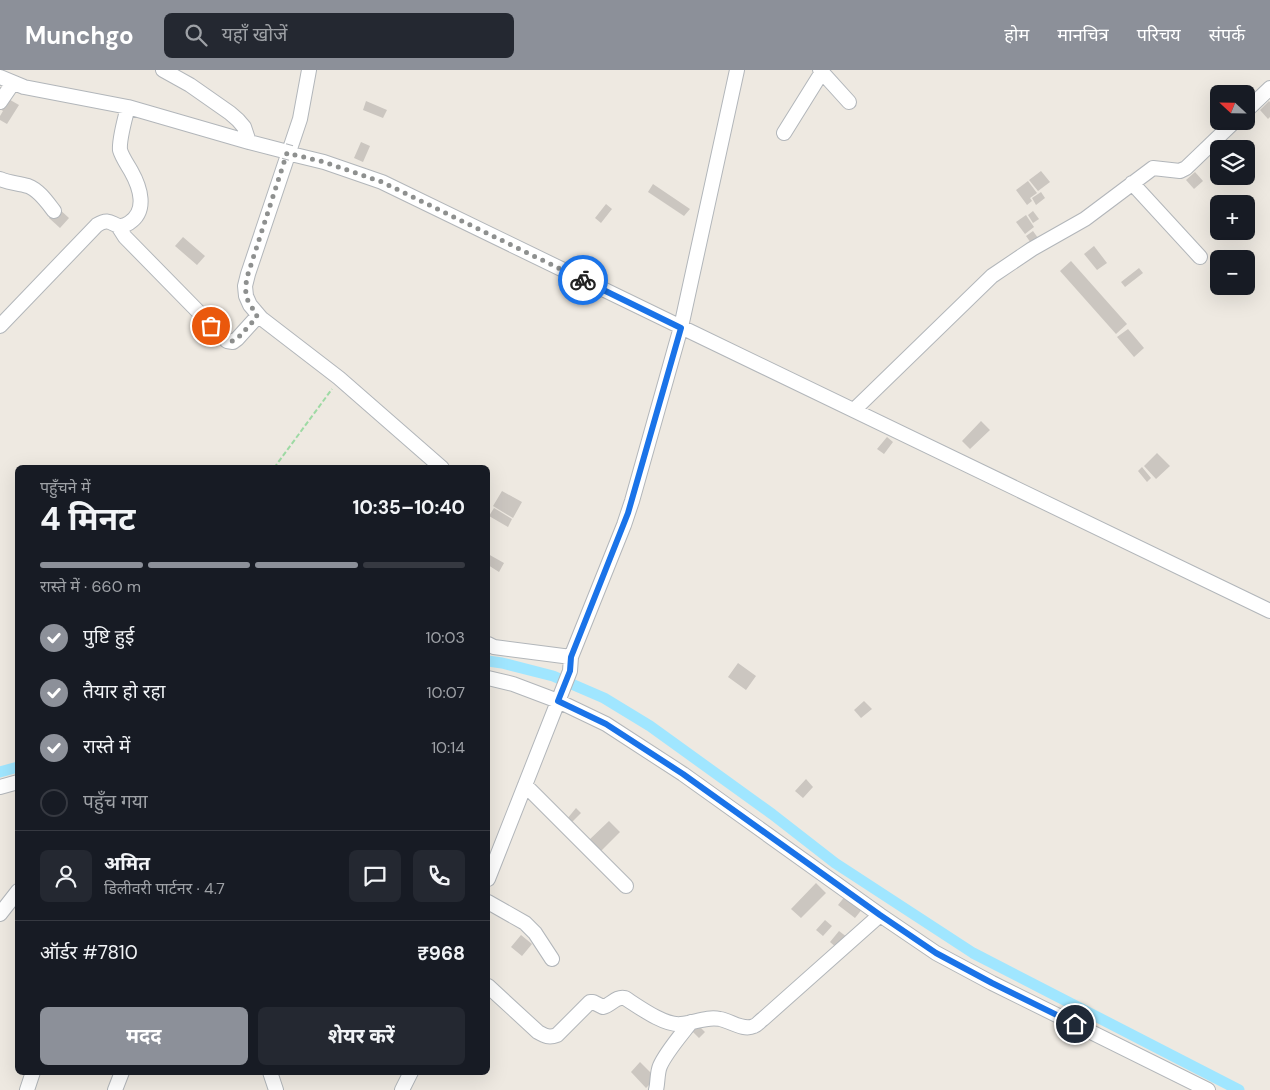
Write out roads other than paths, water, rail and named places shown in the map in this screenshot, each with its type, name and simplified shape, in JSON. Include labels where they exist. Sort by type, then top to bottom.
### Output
[{"type":"street","points":[[163,70],[190,85],[234,116],[244,126],[249,142]]},
{"type":"street","points":[[255,318],[246,296],[245,286],[287,152],[300,119],[310,70]]},
{"type":"street","points":[[490,874],[561,694],[632,501],[681,328],[737,70]]},
{"type":"street","points":[[784,133],[821,71],[849,102]]},
{"type":"street","points":[[0,77],[24,87],[41,91],[128,107],[324,162],[382,182],[1270,611]]},
{"type":"street","points":[[0,102],[13,83]]},
{"type":"street","points":[[1255,102],[1270,88]]},
{"type":"street","points":[[118,226],[124,226],[135,218],[141,200],[137,183],[120,151],[128,107]]},
{"type":"street","points":[[854,410],[992,276],[1032,249],[1085,219],[1153,168],[1180,171],[1186,168],[1226,130]]},
{"type":"street","points":[[0,179],[36,190],[54,211]]},
{"type":"street","points":[[1132,183],[1200,257]]},
{"type":"street","points":[[0,326],[97,225],[109,220],[118,226],[125,237],[223,339],[233,342],[255,318],[261,318],[340,378],[439,465]]},
{"type":"street","points":[[490,645],[571,664]]},
{"type":"street","points":[[490,678],[561,694],[683,774],[936,953],[992,983],[1208,1090]]},
{"type":"street","points":[[0,787],[15,783]]},
{"type":"street","points":[[524,785],[626,886]]},
{"type":"street","points":[[0,914],[15,895]]},
{"type":"street","points":[[490,903],[525,923],[552,959]]},
{"type":"street","points":[[490,988],[538,1032],[546,1037],[557,1035],[586,1004],[593,1002],[603,1007],[622,997],[654,1016],[679,1024],[712,1018],[744,1028],[753,1027],[880,915]]},
{"type":"street","points":[[656,1090],[659,1080],[658,1073],[664,1059],[691,1022]]},
{"type":"street","points":[[27,1090],[32,1075]]},
{"type":"street","points":[[115,1090],[121,1075]]},
{"type":"street","points":[[271,1075],[276,1090]]},
{"type":"street","points":[[402,1090],[410,1075]]},
{"type":"waterway","points":[[490,661],[553,676],[604,698],[650,726],[772,814],[835,863],[973,953],[1239,1090]]},
{"type":"waterway","points":[[0,772],[15,768]]}]
